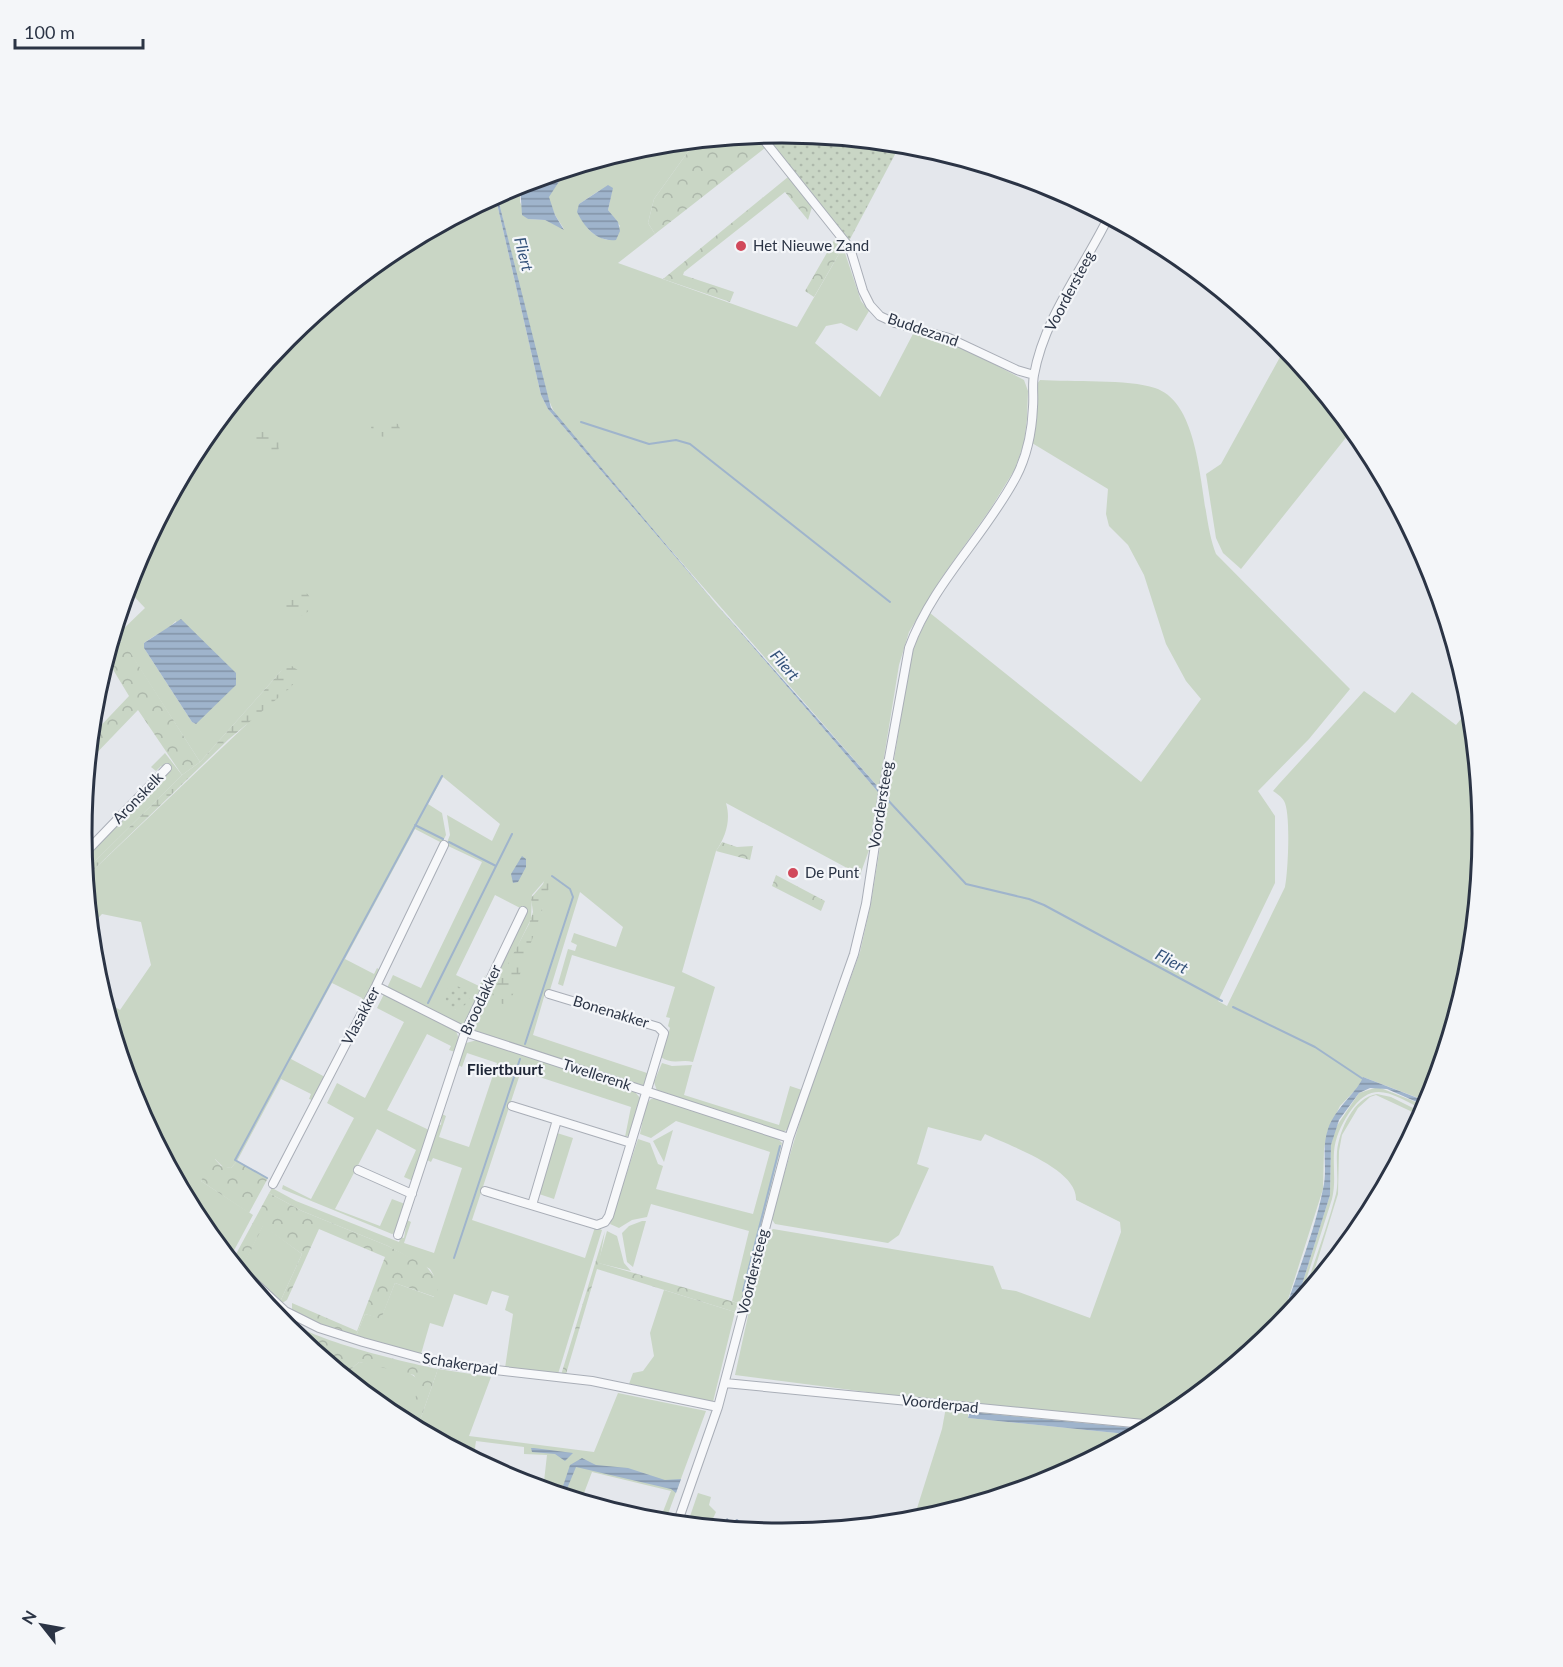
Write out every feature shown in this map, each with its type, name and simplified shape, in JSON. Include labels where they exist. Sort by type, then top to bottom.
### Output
[{"type":"street","name":"Buddezand","points":[[767,144],[850,248],[863,291],[870,305],[880,316],[894,323],[949,338],[1017,370],[1034,375]]},
{"type":"street","name":"Voordersteeg","points":[[680,1516],[725,1383],[789,1138],[854,954],[866,904],[909,648],[917,627],[938,590],[1016,478],[1026,449],[1032,420],[1034,375],[1054,317],[1104,224]]},
{"type":"street","name":"Aronskelk","points":[[92,846],[168,768]]},
{"type":"street","name":"Vlasakker","points":[[273,1184],[376,986],[444,845]]},
{"type":"street","name":"Broodakker","points":[[398,1235],[465,1032],[523,911]]},
{"type":"street","name":"Twellerenk","points":[[376,986],[465,1032],[789,1138]]},
{"type":"street","name":"Bonenakker","points":[[485,1191],[597,1225],[608,1219],[664,1038],[661,1029],[549,994]]},
{"type":"street","points":[[512,1106],[631,1143]]},
{"type":"street","points":[[532,1205],[557,1120]]},
{"type":"street","points":[[358,1170],[412,1194]]},
{"type":"street","name":"Schakerpad","points":[[282,1308],[343,1336],[443,1364],[592,1381],[718,1407]]},
{"type":"street","name":"Voorderpad","points":[[725,1383],[1138,1423]]},
{"type":"green space","points":[[771,143],[827,145],[896,153],[849,241]]},
{"type":"green space","points":[[762,144],[765,148],[655,234],[648,223],[654,199],[690,149]]},
{"type":"green space","points":[[690,149],[654,199],[648,223],[655,234],[618,263],[797,327],[843,247],[861,301],[869,311],[857,331],[841,323],[826,326],[815,343],[880,397],[914,332],[948,340],[1024,380],[1028,391],[1027,419],[1024,443],[1015,469],[991,508],[940,580],[909,632],[899,665],[879,788],[555,414],[546,394],[499,204],[520,195],[520,202],[528,219],[545,220],[564,229],[548,197],[559,181],[603,167]],"holes":[[[600,190],[612,191],[608,210],[620,226],[607,240],[590,231],[584,222],[579,204]]]},
{"type":"green space","points":[[788,177],[812,207],[808,220],[785,192],[684,272],[683,275],[734,292],[730,302],[663,279]]},
{"type":"green space","points":[[497,205],[541,395],[548,409],[878,792],[869,850],[860,875],[726,803],[727,828],[716,851],[682,972],[715,987],[693,1062],[669,1061],[661,1057],[670,1028],[668,1026],[670,1018],[666,1017],[675,987],[572,955],[563,986],[558,984],[568,949],[575,951],[577,945],[571,942],[574,933],[616,947],[623,927],[580,892],[550,990],[546,990],[533,1035],[647,1073],[658,1039],[646,1083],[642,1086],[473,1030],[471,1027],[526,911],[495,895],[456,975],[479,986],[486,974],[483,981],[485,983],[466,1023],[459,1025],[387,988],[393,975],[421,988],[482,862],[446,845],[450,835],[447,815],[492,841],[500,824],[443,777],[428,804],[442,813],[446,835],[442,843],[415,829],[345,959],[374,974],[377,968],[380,970],[363,1005],[360,1003],[362,998],[332,983],[291,1059],[325,1077],[312,1100],[309,1099],[311,1094],[281,1079],[237,1161],[231,1168],[223,1167],[215,1159],[201,1181],[253,1215],[233,1252],[208,1217],[163,1139],[128,1055],[114,1006],[120,1010],[151,965],[141,922],[102,914],[97,920],[93,871],[246,725],[282,670],[200,762],[123,642],[119,641],[123,629],[145,608],[134,596],[163,528],[208,450],[234,413],[263,379],[294,346],[361,286],[437,236]],"holes":[[[176,621],[196,724],[192,722],[144,648],[144,643]],[[546,879],[542,911],[492,998],[531,919],[532,895]],[[454,987],[460,1005],[455,1010],[446,999]]]},
{"type":"green space","points":[[836,237],[843,247],[814,297],[805,291]]},
{"type":"green space","points":[[1280,357],[1329,413],[1346,437],[1241,569],[1223,553],[1216,538],[1206,474],[1221,464]]},
{"type":"green space","points":[[1040,380],[1130,383],[1155,388],[1172,398],[1184,415],[1192,436],[1210,535],[1216,554],[1350,689],[1309,739],[1258,791],[1275,816],[1275,883],[1218,1001],[1227,1006],[1285,887],[1288,817],[1284,801],[1273,791],[1364,691],[1395,713],[1412,692],[1456,725],[1462,718],[1466,743],[1472,834],[1466,924],[1448,1012],[1419,1098],[1363,1077],[1362,1083],[1340,1106],[1328,1130],[1324,1149],[1323,1189],[1287,1301],[1236,1352],[1202,1381],[1142,1421],[929,1400],[735,1375],[766,1234],[773,1229],[993,1266],[1002,1289],[1016,1291],[1090,1318],[1121,1232],[1120,1222],[1076,1200],[1074,1189],[1066,1178],[1041,1160],[985,1134],[981,1141],[928,1127],[917,1164],[929,1168],[899,1235],[888,1243],[775,1224],[771,1218],[804,1108],[860,952],[871,903],[908,673],[914,646],[930,613],[1141,782],[1201,699],[1186,681],[1166,644],[1144,575],[1128,545],[1109,526],[1106,514],[1108,489],[1032,443],[1037,384]]},
{"type":"green space","points":[[376,418],[398,424],[401,431],[385,437],[373,435],[371,427]]},
{"type":"green space","points":[[250,430],[269,433],[280,443],[278,451],[261,453],[249,439]]},
{"type":"green space","points":[[298,590],[307,594],[311,603],[307,612],[298,616],[289,612],[285,603],[289,594]]},
{"type":"green space","points":[[123,641],[200,762],[182,775],[138,710],[96,754],[100,727],[129,696],[112,668],[119,642]]},
{"type":"green space","points":[[292,666],[299,671],[298,678],[290,688],[229,739],[93,870],[93,863],[182,775],[200,762],[282,670]]},
{"type":"green space","points":[[165,753],[182,775],[93,863],[92,848],[163,767],[161,766],[156,771],[151,767]]},
{"type":"green space","points":[[722,842],[737,847],[753,846],[750,860],[716,851]]},
{"type":"green space","points":[[547,872],[550,872],[552,877],[512,997],[504,1004],[494,1003],[493,992],[529,924],[533,912],[531,898],[543,884]]},
{"type":"green space","points":[[776,875],[825,901],[821,911],[772,886]]},
{"type":"green space","points":[[457,986],[468,991],[470,998],[465,1005],[455,1010],[447,1008],[445,993],[447,989]]},
{"type":"green space","points":[[384,994],[456,1031],[459,1039],[455,1052],[449,1050],[451,1046],[427,1034],[387,1110],[429,1130],[413,1181],[404,1177],[416,1150],[377,1129],[335,1209],[380,1226],[392,1199],[405,1204],[395,1233],[392,1234],[282,1189],[283,1185],[311,1199],[354,1118],[327,1103],[337,1083],[365,1098],[404,1022],[377,1008]]},
{"type":"green space","points":[[477,1040],[635,1092],[640,1098],[629,1135],[625,1137],[631,1107],[521,1071],[472,1220],[585,1258],[595,1227],[602,1230],[558,1374],[505,1368],[513,1314],[505,1310],[509,1296],[492,1291],[487,1305],[454,1294],[443,1327],[430,1323],[421,1354],[356,1336],[365,1314],[381,1318],[395,1283],[434,1297],[434,1276],[430,1269],[388,1246],[302,1211],[269,1193],[272,1188],[296,1201],[399,1242],[401,1237],[404,1238],[407,1220],[411,1222],[404,1243],[434,1253],[462,1168],[433,1158],[431,1162],[427,1160],[438,1124],[441,1125],[442,1114],[446,1116],[439,1137],[469,1147],[497,1063],[467,1053],[462,1067],[458,1065],[466,1043]]},
{"type":"green space","points":[[662,1063],[672,1066],[692,1065],[684,1095],[779,1125],[790,1086],[802,1090],[788,1129],[783,1132],[657,1091],[654,1082]]},
{"type":"green space","points":[[1378,1087],[1417,1102],[1415,1106],[1393,1095],[1375,1092],[1366,1095],[1358,1102],[1343,1122],[1335,1147],[1332,1199],[1306,1281],[1301,1286],[1330,1195],[1331,1145],[1336,1127],[1359,1093]]},
{"type":"green space","points":[[1377,1094],[1391,1097],[1414,1109],[1412,1112],[1376,1095],[1370,1097],[1358,1108],[1342,1135],[1339,1151],[1338,1194],[1314,1272],[1310,1277],[1336,1194],[1338,1143],[1349,1116],[1361,1101],[1369,1096]]},
{"type":"green space","points":[[651,1099],[777,1138],[782,1143],[741,1304],[732,1301],[749,1231],[651,1204],[647,1217],[632,1220],[619,1228],[610,1224],[638,1139],[650,1143],[658,1164],[663,1166],[656,1189],[753,1214],[770,1152],[676,1121],[651,1138],[640,1134],[646,1104]]},
{"type":"green space","points":[[673,1130],[664,1162],[653,1141]]},
{"type":"green space","points":[[557,1133],[573,1138],[554,1199],[539,1194]]},
{"type":"green space","points":[[213,1157],[221,1166],[231,1168],[237,1161],[268,1178],[249,1213],[201,1181]]},
{"type":"green space","points":[[269,1193],[302,1211],[388,1246],[425,1265],[434,1276],[441,1279],[435,1297],[395,1283],[381,1319],[365,1314],[356,1336],[318,1324],[292,1310],[292,1303],[357,1331],[385,1257],[319,1229],[287,1300],[280,1302],[302,1254],[263,1226],[246,1260],[236,1254]]},
{"type":"green space","points":[[646,1221],[633,1267],[627,1262],[622,1233],[629,1226]]},
{"type":"green space","points":[[263,1225],[302,1254],[280,1302],[255,1279],[236,1254],[246,1259]]},
{"type":"green space","points":[[605,1231],[599,1263],[738,1303],[735,1312],[597,1269],[566,1374],[561,1375]]},
{"type":"green space","points":[[607,1231],[617,1236],[624,1263],[631,1271],[598,1263]]},
{"type":"green space","points":[[664,1290],[735,1312],[713,1402],[629,1384],[633,1373],[643,1371],[654,1356],[650,1333]]},
{"type":"green space","points":[[302,1329],[335,1342],[382,1356],[438,1369],[420,1421],[410,1415],[419,1386],[414,1375],[359,1362],[349,1371]]},
{"type":"green space","points":[[359,1362],[411,1374],[419,1383],[419,1392],[411,1415],[361,1381],[349,1371]]},
{"type":"green space","points":[[438,1369],[491,1377],[469,1436],[594,1452],[618,1393],[706,1411],[668,1514],[663,1513],[671,1491],[592,1472],[584,1494],[544,1481],[547,1455],[524,1454],[524,1447],[476,1441],[475,1451],[420,1421]]},
{"type":"green space","points":[[946,1407],[1135,1425],[1131,1428],[968,1413],[968,1418],[1121,1434],[1046,1471],[960,1500],[917,1510],[942,1429]]},
{"type":"green space","points":[[698,1493],[711,1497],[709,1505],[716,1512],[712,1520],[690,1518]]},
{"type":"water","points":[[560,180],[549,197],[555,215],[564,230],[545,220],[528,219],[522,215],[521,195]]},
{"type":"water","points":[[608,185],[613,188],[608,210],[618,222],[620,231],[616,240],[603,239],[592,233],[577,212],[579,204]]},
{"type":"water","points":[[499,204],[551,408],[715,603],[548,409],[541,395],[497,205]]},
{"type":"water","points":[[717,605],[879,788],[878,792]]},
{"type":"water","points":[[181,619],[236,673],[236,685],[196,724],[192,722],[144,648],[144,643]]},
{"type":"water","points":[[522,856],[526,859],[526,867],[518,882],[513,883],[511,874]]},
{"type":"water","points":[[1363,1077],[1419,1098],[1417,1102],[1387,1089],[1370,1088],[1359,1093],[1339,1120],[1331,1145],[1330,1195],[1301,1286],[1289,1300],[1319,1206],[1324,1182],[1325,1144],[1328,1129],[1331,1121]]},
{"type":"water","points":[[970,1412],[1131,1428],[1121,1434],[968,1418]]},
{"type":"water","points":[[531,1448],[573,1453],[565,1461],[555,1454],[532,1452]]},
{"type":"water","points":[[582,1458],[596,1465],[628,1468],[665,1480],[681,1479],[676,1493],[671,1489],[576,1467],[567,1489],[562,1488],[570,1465]]},
{"type":"waterway","points":[[581,422],[649,444],[676,440],[690,444],[890,602]]},
{"type":"waterway","points":[[267,1178],[235,1160],[442,776]]},
{"type":"waterway","name":"Fliert","points":[[885,797],[966,884],[1029,899],[1044,905],[1222,1001]]},
{"type":"waterway","points":[[415,825],[443,839]]},
{"type":"waterway","points":[[428,1003],[512,834]]},
{"type":"waterway","points":[[449,842],[496,866]]},
{"type":"waterway","points":[[525,1044],[573,897],[570,889],[552,876]]},
{"type":"waterway","name":"Fliert","points":[[1233,1007],[1315,1047],[1363,1079]]},
{"type":"waterway","points":[[454,1258],[520,1059]]},
{"type":"waterway","points":[[743,1291],[780,1146]]},
{"type":"place","name":"Het Nieuwe Zand","points":[[741,246]]},
{"type":"place","name":"De Punt","points":[[793,873]]},
{"type":"district","name":"Fliertbuurt","points":[[505,1069]]}]
